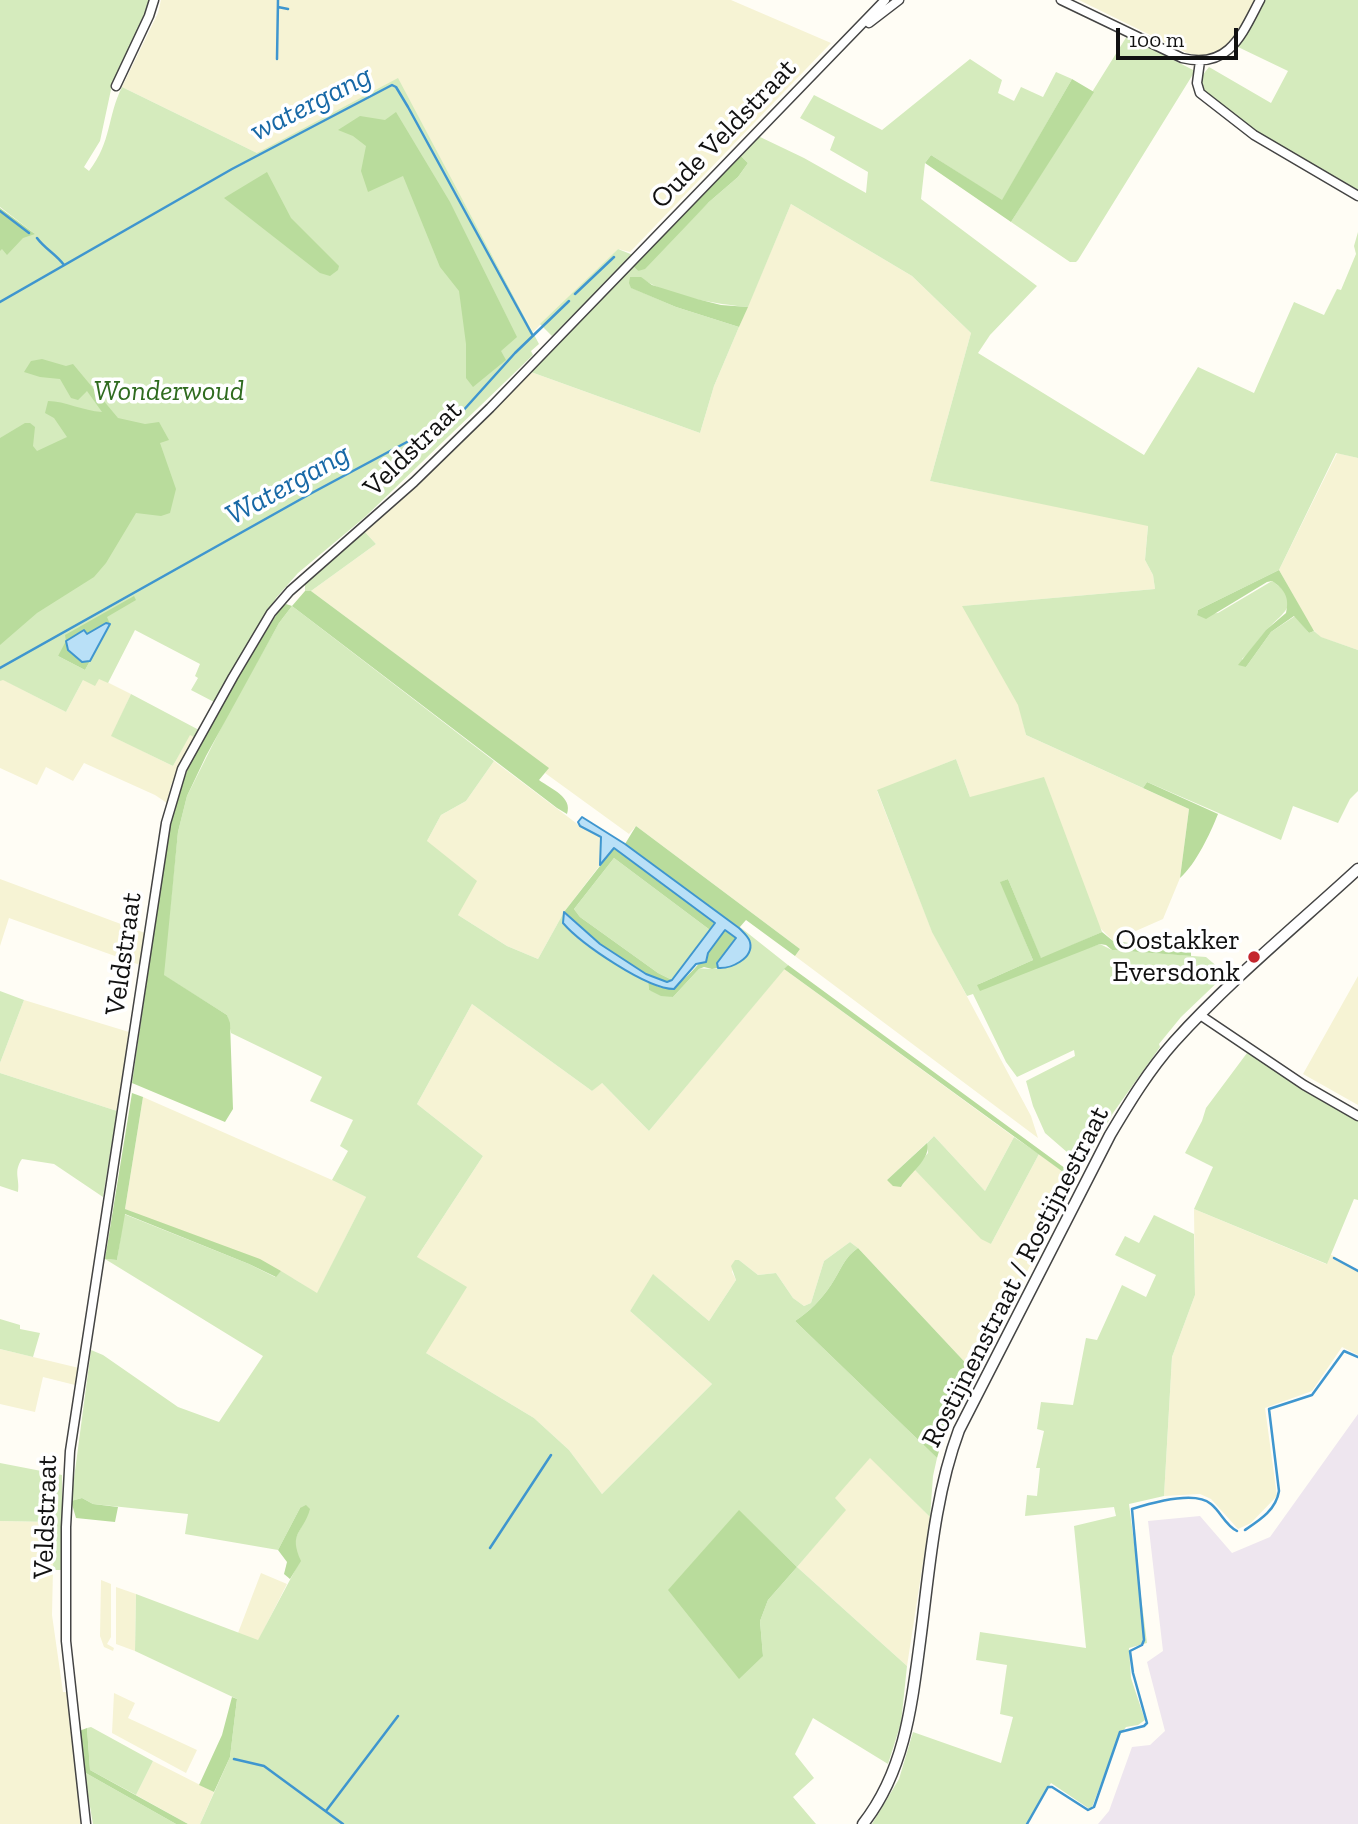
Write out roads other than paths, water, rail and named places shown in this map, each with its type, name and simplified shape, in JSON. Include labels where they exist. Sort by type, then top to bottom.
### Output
[{"type":"street","points":[[116,86],[154,0]]},
{"type":"street","name":"Oude Veldstraat","points":[[631,264],[885,0]]},
{"type":"street","name":"Oude Veldstraat","points":[[850,37],[899,0]]},
{"type":"street","points":[[1061,0],[1182,58],[1200,61],[1217,58],[1235,44],[1260,0]]},
{"type":"street","points":[[1200,61],[1197,83],[1200,93],[1254,135],[1358,196]]},
{"type":"street","name":"Veldstraat","points":[[86,1824],[66,1641],[66,1527],[71,1451],[166,822],[173,792],[182,769],[233,677],[271,613],[290,591],[414,482],[631,264]]},
{"type":"street","name":"Rostijnenstraat / Rostijnestraat","points":[[863,1824],[890,1781],[907,1731],[938,1510],[944,1476],[959,1430],[1110,1135],[1139,1088],[1173,1044],[1200,1015],[1358,869]]},
{"type":"street","points":[[1200,1015],[1304,1085],[1358,1116]]},
{"type":"water","points":[[106,623],[110,624],[90,661],[82,662],[68,650],[66,641],[84,630],[87,634]]},
{"type":"water","points":[[582,817],[625,844],[739,928],[750,942],[745,958],[729,967],[718,968],[717,963],[736,938],[725,930],[708,953],[706,962],[696,964],[674,989],[648,982],[632,974],[572,932],[563,923],[564,912],[600,944],[646,974],[667,982],[672,980],[715,923],[614,848],[600,865],[601,837],[580,826],[578,822]]},
{"type":"waterway","points":[[277,59],[278,0]]},
{"type":"waterway","points":[[278,7],[288,9]]},
{"type":"waterway","name":"watergang","points":[[0,302],[232,169],[392,85],[408,107],[533,336]]},
{"type":"waterway","points":[[0,211],[29,233]]},
{"type":"waterway","points":[[37,238],[64,265]]},
{"type":"waterway","points":[[575,294],[614,257]]},
{"type":"waterway","name":"Watergang","points":[[0,668],[310,494],[461,413],[515,353],[569,301]]},
{"type":"waterway","points":[[1334,1258],[1358,1271]]},
{"type":"waterway","points":[[1245,1530],[1271,1509],[1279,1491],[1269,1409],[1312,1395],[1344,1351],[1358,1357]]},
{"type":"waterway","points":[[490,1548],[551,1455]]},
{"type":"waterway","points":[[1027,1824],[1048,1787],[1088,1810],[1094,1807],[1120,1732],[1147,1723],[1133,1673],[1130,1651],[1142,1645],[1144,1640],[1132,1509],[1173,1499],[1195,1498],[1211,1504],[1237,1531]]},
{"type":"waterway","points":[[326,1811],[398,1716]]},
{"type":"waterway","points":[[234,1759],[264,1766],[343,1824]]},
{"type":"place","name":"Oostakker Eversdonk","points":[[1254,957]]},
{"type":"park label","name":"Wonderwoud","points":[[169,392]]}]
